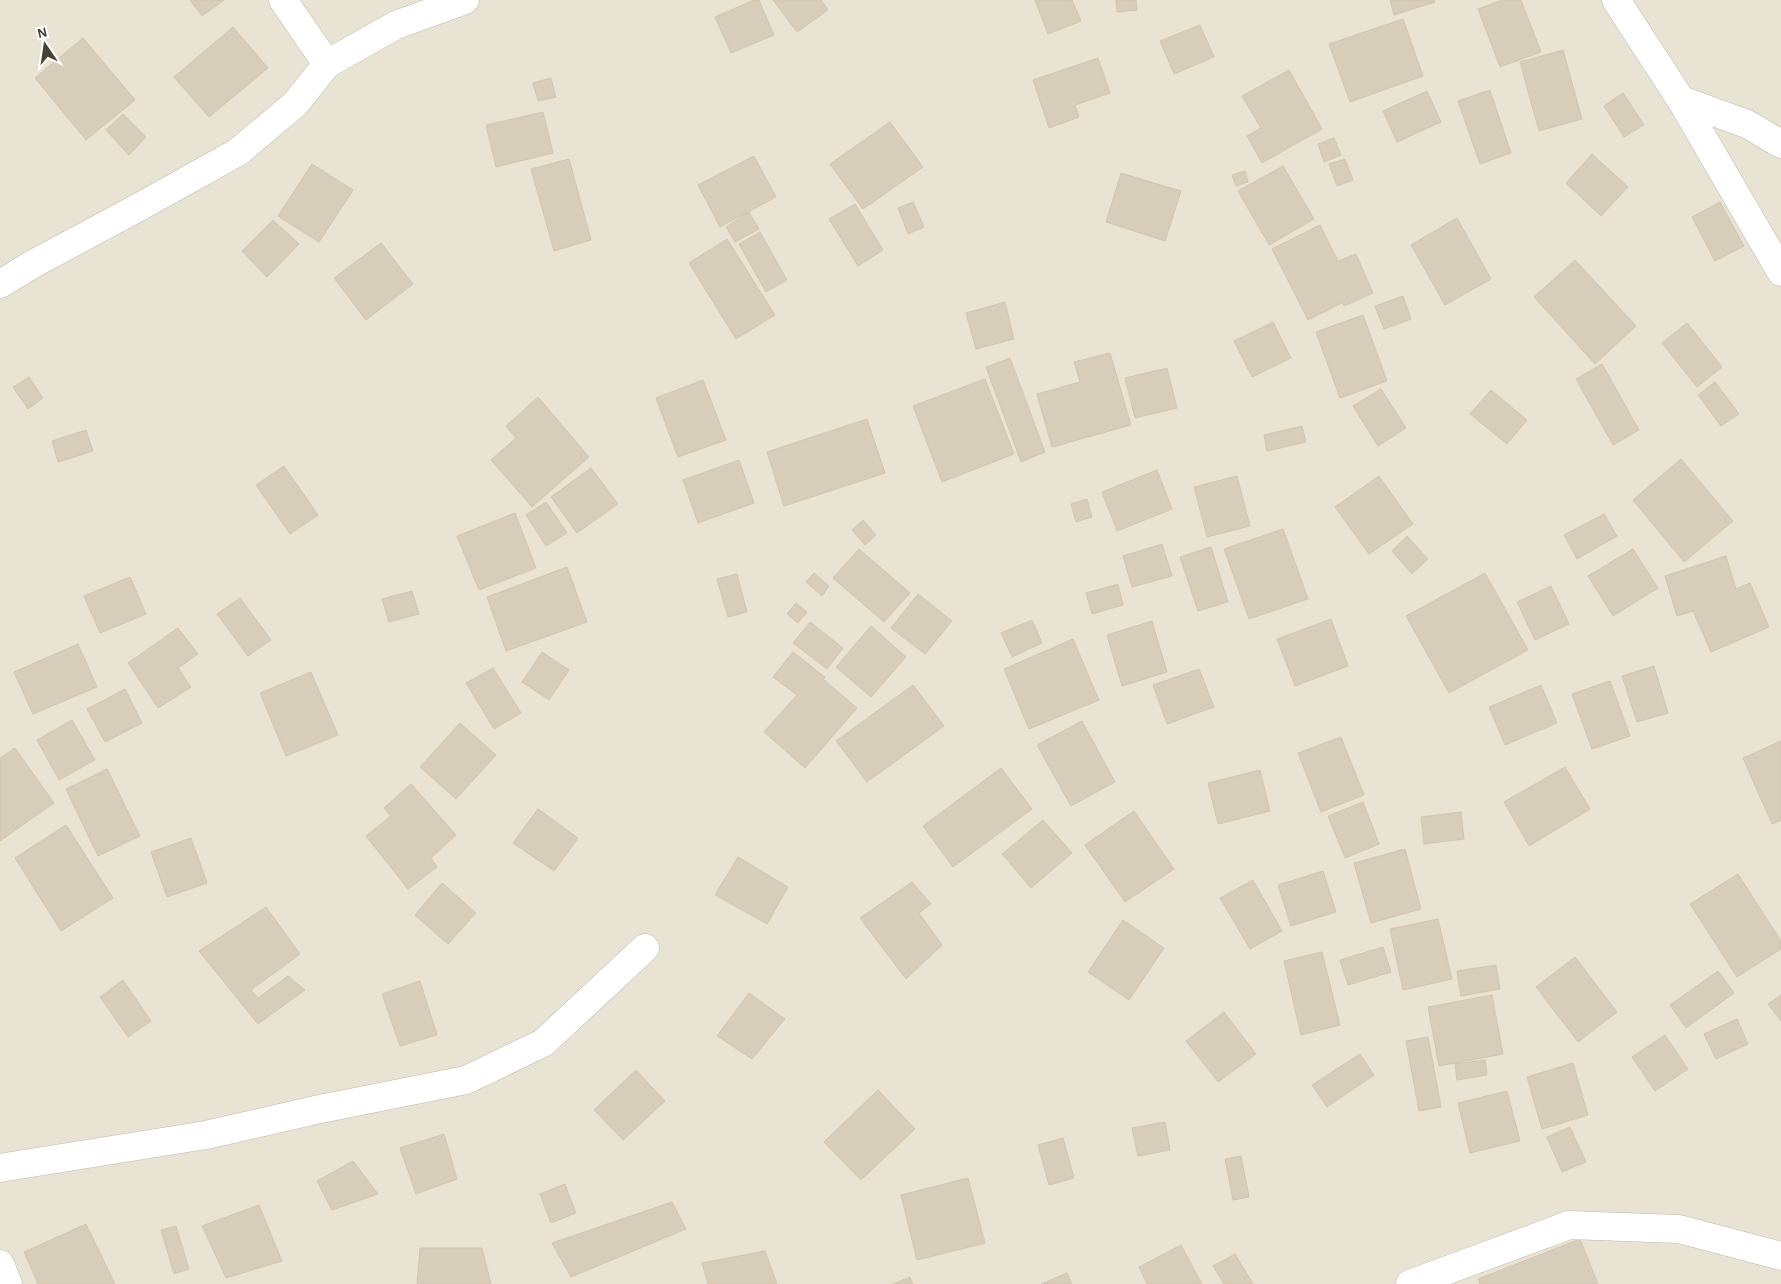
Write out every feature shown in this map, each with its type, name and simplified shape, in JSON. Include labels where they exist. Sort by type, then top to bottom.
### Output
[{"type":"street","points":[[283,0],[327,64]]},
{"type":"street","points":[[0,284],[238,152],[295,104],[327,64],[396,25],[465,0]]},
{"type":"street","points":[[1616,0],[1681,100],[1781,272]]},
{"type":"street","points":[[1681,100],[1747,124],[1781,144]]},
{"type":"street","points":[[0,1168],[206,1135],[320,1109],[466,1080],[543,1042],[645,948]]},
{"type":"street","points":[[1410,1284],[1570,1225],[1679,1229],[1781,1256]]},
{"type":"street","points":[[0,1264],[8,1284]]},
{"type":"shaded area","points":[[0,0],[1781,0],[1781,1284],[0,1284]]},
{"type":"building","points":[[190,0],[224,0],[202,16]]},
{"type":"building","points":[[754,0],[759,0],[774,35],[731,53],[715,17]]},
{"type":"building","points":[[773,0],[821,0],[828,10],[797,32]]},
{"type":"building","points":[[1035,0],[1072,0],[1081,21],[1048,34]]},
{"type":"building","points":[[1116,0],[1136,0],[1137,10],[1117,12]]},
{"type":"building","points":[[1390,0],[1434,0],[1435,2],[1394,15]]},
{"type":"building","points":[[1502,0],[1521,0],[1541,52],[1500,67],[1478,9]]},
{"type":"building","points":[[1403,19],[1423,76],[1350,102],[1329,44]]},
{"type":"building","points":[[1200,25],[1214,57],[1174,74],[1160,41]]},
{"type":"building","points":[[233,27],[268,68],[209,117],[174,77]]},
{"type":"building","points":[[83,38],[135,100],[86,140],[35,78]]},
{"type":"building","points":[[1563,50],[1582,119],[1539,131],[1520,62]]},
{"type":"building","points":[[1098,58],[1110,93],[1075,105],[1079,117],[1049,128],[1033,80]]},
{"type":"building","points":[[1289,70],[1322,129],[1262,163],[1247,136],[1261,128],[1242,96]]},
{"type":"building","points":[[551,78],[556,97],[538,101],[533,83]]},
{"type":"building","points":[[1490,90],[1511,153],[1480,164],[1458,101]]},
{"type":"building","points":[[1427,91],[1441,122],[1397,142],[1383,111]]},
{"type":"building","points":[[1623,93],[1644,125],[1624,137],[1604,106]]},
{"type":"building","points":[[543,112],[553,153],[496,167],[486,125]]},
{"type":"building","points":[[123,114],[146,137],[129,155],[106,130]]},
{"type":"building","points":[[890,122],[923,167],[863,209],[830,164]]},
{"type":"building","points":[[1334,138],[1341,155],[1324,162],[1318,144]]},
{"type":"building","points":[[1592,154],[1628,187],[1601,216],[1566,183]]},
{"type":"building","points":[[754,156],[776,197],[720,227],[698,185]]},
{"type":"building","points":[[569,159],[591,240],[554,251],[531,169]]},
{"type":"building","points":[[1345,159],[1353,180],[1337,186],[1329,164]]},
{"type":"building","points":[[312,164],[353,190],[319,242],[278,216]]},
{"type":"building","points":[[1283,166],[1314,219],[1269,245],[1238,191]]},
{"type":"building","points":[[1245,171],[1248,182],[1236,186],[1232,175]]},
{"type":"building","points":[[1121,173],[1181,191],[1165,241],[1106,222]]},
{"type":"building","points":[[913,202],[924,227],[908,234],[898,208]]},
{"type":"building","points":[[1720,202],[1744,246],[1715,261],[1692,217]]},
{"type":"building","points":[[855,204],[883,250],[858,266],[829,219]]},
{"type":"building","points":[[749,212],[759,229],[735,242],[726,227]]},
{"type":"building","points":[[1457,218],[1491,279],[1445,305],[1411,245]]},
{"type":"building","points":[[273,220],[299,244],[267,277],[242,251]]},
{"type":"building","points":[[1320,225],[1338,261],[1356,254],[1373,293],[1344,306],[1342,303],[1308,320],[1272,249]]},
{"type":"building","points":[[760,232],[787,280],[766,292],[739,244]]},
{"type":"building","points":[[727,239],[775,315],[736,339],[689,263]]},
{"type":"building","points":[[381,243],[413,284],[366,320],[334,278]]},
{"type":"building","points":[[1575,260],[1636,326],[1595,364],[1534,297]]},
{"type":"building","points":[[1403,296],[1411,319],[1384,329],[1375,306]]},
{"type":"building","points":[[1005,302],[1014,339],[976,349],[966,313]]},
{"type":"building","points":[[1363,315],[1387,381],[1340,398],[1316,332]]},
{"type":"building","points":[[1273,322],[1291,358],[1252,377],[1234,341]]},
{"type":"building","points":[[1687,323],[1722,367],[1697,387],[1662,343]]},
{"type":"building","points":[[1110,353],[1131,425],[1052,447],[1037,394],[1080,382],[1074,362]]},
{"type":"building","points":[[1010,358],[1045,452],[1021,462],[986,367]]},
{"type":"building","points":[[1602,364],[1639,430],[1613,445],[1576,379]]},
{"type":"building","points":[[1167,368],[1177,408],[1135,418],[1125,378]]},
{"type":"building","points":[[29,377],[43,398],[28,409],[13,387]]},
{"type":"building","points":[[985,379],[1014,454],[942,482],[913,406]]},
{"type":"building","points":[[703,380],[726,440],[678,457],[656,398]]},
{"type":"building","points":[[1715,382],[1739,414],[1721,426],[1698,395]]},
{"type":"building","points":[[1381,389],[1406,428],[1378,446],[1353,406]]},
{"type":"building","points":[[1491,390],[1527,420],[1507,444],[1470,414]]},
{"type":"building","points":[[538,397],[589,457],[532,507],[491,460],[516,438],[506,426]]},
{"type":"building","points":[[867,419],[885,473],[784,506],[767,452]]},
{"type":"building","points":[[1302,426],[1306,442],[1267,451],[1264,435]]},
{"type":"building","points":[[86,430],[93,451],[58,462],[52,441]]},
{"type":"building","points":[[1681,459],[1733,521],[1684,562],[1633,500]]},
{"type":"building","points":[[739,460],[754,503],[698,523],[683,480]]},
{"type":"building","points":[[284,466],[318,515],[290,534],[256,485]]},
{"type":"building","points":[[591,468],[618,504],[577,533],[551,497]]},
{"type":"building","points":[[1157,470],[1172,509],[1117,531],[1102,492]]},
{"type":"building","points":[[1237,476],[1250,526],[1207,537],[1194,487]]},
{"type":"building","points":[[1379,476],[1413,524],[1369,554],[1335,507]]},
{"type":"building","points":[[1087,499],[1092,517],[1076,522],[1071,504]]},
{"type":"building","points":[[546,502],[567,533],[546,546],[526,515]]},
{"type":"building","points":[[515,513],[536,568],[479,590],[457,536]]},
{"type":"building","points":[[1604,514],[1617,536],[1577,559],[1564,535]]},
{"type":"building","points":[[863,520],[876,535],[865,545],[852,530]]},
{"type":"building","points":[[1283,529],[1308,599],[1249,619],[1224,549]]},
{"type":"building","points":[[1407,536],[1428,559],[1412,574],[1392,551]]},
{"type":"building","points":[[1162,544],[1172,576],[1132,587],[1123,556]]},
{"type":"building","points":[[1211,547],[1228,602],[1198,611],[1180,557]]},
{"type":"building","points":[[859,549],[910,593],[884,622],[833,578]]},
{"type":"building","points":[[1633,549],[1658,588],[1613,616],[1588,576]]},
{"type":"building","points":[[1726,556],[1736,589],[1750,583],[1769,627],[1711,652],[1693,611],[1677,616],[1665,576]]},
{"type":"building","points":[[567,567],[587,622],[506,651],[487,597]]},
{"type":"building","points":[[814,573],[829,586],[822,596],[806,582]]},
{"type":"building","points":[[1485,573],[1528,650],[1449,693],[1406,616]]},
{"type":"building","points":[[737,574],[747,612],[728,617],[717,579]]},
{"type":"building","points":[[130,577],[146,614],[100,633],[84,596]]},
{"type":"building","points":[[1118,584],[1123,605],[1092,614],[1086,593]]},
{"type":"building","points":[[1551,586],[1569,624],[1535,640],[1517,602]]},
{"type":"building","points":[[412,591],[419,614],[389,622],[382,599]]},
{"type":"building","points":[[918,594],[952,621],[925,654],[891,628]]},
{"type":"building","points":[[240,598],[271,640],[248,656],[217,614]]},
{"type":"building","points":[[796,603],[807,612],[798,623],[787,614]]},
{"type":"building","points":[[1331,619],[1348,666],[1295,686],[1277,639]]},
{"type":"building","points":[[1032,620],[1042,643],[1012,657],[1001,633]]},
{"type":"building","points":[[1152,621],[1167,672],[1122,686],[1107,635]]},
{"type":"building","points":[[810,622],[843,648],[827,669],[793,643]]},
{"type":"building","points":[[871,626],[906,657],[871,697],[836,667]]},
{"type":"building","points":[[178,628],[198,654],[178,668],[191,687],[158,708],[128,663]]},
{"type":"building","points":[[1073,639],[1099,700],[1029,729],[1004,669]]},
{"type":"building","points":[[78,644],[97,687],[33,714],[14,672]]},
{"type":"building","points":[[542,652],[569,670],[549,700],[522,682]]},
{"type":"building","points":[[793,652],[825,677],[823,679],[857,708],[805,768],[764,732],[797,695],[773,677]]},
{"type":"building","points":[[1654,666],[1668,713],[1637,722],[1622,676]]},
{"type":"building","points":[[493,668],[521,713],[494,729],[466,683]]},
{"type":"building","points":[[1199,669],[1214,707],[1167,724],[1153,685]]},
{"type":"building","points":[[311,672],[338,735],[286,756],[260,693]]},
{"type":"building","points":[[1610,681],[1630,736],[1592,749],[1572,694]]},
{"type":"building","points":[[913,685],[944,726],[867,782],[836,741]]},
{"type":"building","points":[[1541,685],[1557,723],[1505,745],[1489,707]]},
{"type":"building","points":[[125,689],[142,723],[105,742],[87,709]]},
{"type":"building","points":[[72,720],[95,760],[59,780],[37,740]]},
{"type":"building","points":[[1082,721],[1115,782],[1071,806],[1037,745]]},
{"type":"building","points":[[460,723],[496,755],[456,799],[420,767]]},
{"type":"building","points":[[1341,737],[1364,795],[1321,812],[1298,753]]},
{"type":"building","points":[[1781,741],[1781,820],[1772,824],[1743,758]]},
{"type":"building","points":[[15,748],[54,803],[0,841],[0,758]]},
{"type":"building","points":[[1565,767],[1590,809],[1529,846],[1504,802]]},
{"type":"building","points":[[1001,768],[1032,809],[953,867],[923,826]]},
{"type":"building","points":[[107,769],[140,836],[98,856],[66,789]]},
{"type":"building","points":[[1260,770],[1270,811],[1218,824],[1208,783]]},
{"type":"building","points":[[411,784],[456,835],[431,858],[437,867],[408,889],[366,836],[391,816],[384,808]]},
{"type":"building","points":[[1363,802],[1379,844],[1345,858],[1328,816]]},
{"type":"building","points":[[538,809],[578,838],[554,871],[513,843]]},
{"type":"building","points":[[1134,811],[1174,869],[1125,902],[1085,845]]},
{"type":"building","points":[[1461,812],[1464,839],[1424,844],[1421,817]]},
{"type":"building","points":[[1043,820],[1072,853],[1031,888],[1002,854]]},
{"type":"building","points":[[66,825],[113,898],[61,931],[15,858]]},
{"type":"building","points":[[191,838],[207,883],[167,897],[151,852]]},
{"type":"building","points":[[1405,849],[1421,909],[1371,923],[1354,863]]},
{"type":"building","points":[[738,857],[788,887],[767,924],[715,895]]},
{"type":"building","points":[[1323,871],[1336,912],[1291,926],[1278,885]]},
{"type":"building","points":[[1738,874],[1781,941],[1781,949],[1737,977],[1690,904]]},
{"type":"building","points":[[1253,880],[1282,931],[1250,949],[1220,898]]},
{"type":"building","points":[[912,882],[931,904],[919,913],[942,945],[906,979],[860,918]]},
{"type":"building","points":[[442,883],[476,913],[448,944],[415,915]]},
{"type":"building","points":[[266,907],[300,954],[251,990],[258,998],[288,976],[305,990],[258,1024],[199,951]]},
{"type":"building","points":[[1438,919],[1452,979],[1403,990],[1390,929]]},
{"type":"building","points":[[1123,920],[1164,948],[1129,1000],[1088,972]]},
{"type":"building","points":[[1383,947],[1391,972],[1348,985],[1340,960]]},
{"type":"building","points":[[1322,952],[1340,1025],[1301,1035],[1284,961]]},
{"type":"building","points":[[1575,957],[1617,1012],[1578,1042],[1536,987]]},
{"type":"building","points":[[1496,965],[1500,989],[1461,996],[1457,971]]},
{"type":"building","points":[[1718,971],[1734,993],[1686,1028],[1670,1005]]},
{"type":"building","points":[[123,980],[151,1021],[128,1037],[100,997]]},
{"type":"building","points":[[420,981],[437,1035],[400,1046],[382,994]]},
{"type":"building","points":[[749,993],[785,1019],[752,1059],[717,1036]]},
{"type":"building","points":[[1492,995],[1503,1054],[1439,1066],[1428,1007]]},
{"type":"building","points":[[1781,995],[1781,1021],[1768,1004]]},
{"type":"building","points":[[1224,1012],[1256,1054],[1218,1082],[1186,1041]]},
{"type":"building","points":[[1737,1019],[1748,1044],[1716,1059],[1704,1034]]},
{"type":"building","points":[[1665,1035],[1688,1069],[1655,1091],[1632,1057]]},
{"type":"building","points":[[1428,1037],[1441,1107],[1419,1111],[1406,1041]]},
{"type":"building","points":[[1360,1054],[1374,1075],[1327,1107],[1312,1085]]},
{"type":"building","points":[[1485,1060],[1487,1075],[1457,1080],[1455,1064]]},
{"type":"building","points":[[1573,1063],[1588,1115],[1542,1129],[1527,1077]]},
{"type":"building","points":[[636,1070],[665,1101],[623,1140],[594,1110]]},
{"type":"building","points":[[878,1090],[915,1129],[861,1180],[824,1142]]},
{"type":"building","points":[[1507,1091],[1520,1141],[1470,1153],[1458,1103]]},
{"type":"building","points":[[1165,1122],[1170,1150],[1138,1156],[1132,1128]]},
{"type":"building","points":[[1570,1127],[1586,1162],[1562,1172],[1547,1137]]},
{"type":"building","points":[[444,1134],[457,1179],[416,1194],[400,1148]]},
{"type":"building","points":[[1063,1138],[1074,1178],[1049,1185],[1038,1145]]},
{"type":"building","points":[[1241,1156],[1249,1197],[1233,1200],[1225,1159]]},
{"type":"building","points":[[353,1161],[378,1194],[332,1210],[317,1181]]},
{"type":"building","points":[[968,1178],[985,1243],[917,1260],[901,1195]]},
{"type":"building","points":[[565,1184],[576,1213],[551,1223],[540,1194]]},
{"type":"building","points":[[672,1202],[686,1229],[571,1277],[552,1243]]},
{"type":"building","points":[[259,1205],[282,1261],[226,1278],[202,1226]]},
{"type":"building","points":[[86,1224],[115,1284],[38,1284],[24,1252]]},
{"type":"building","points":[[176,1226],[189,1269],[174,1274],[161,1230]]},
{"type":"building","points":[[1580,1239],[1598,1284],[1480,1284],[1478,1279]]},
{"type":"building","points":[[1181,1245],[1202,1284],[1147,1284],[1139,1267]]},
{"type":"building","points":[[420,1248],[482,1248],[491,1284],[417,1284]]},
{"type":"building","points":[[765,1251],[777,1284],[708,1284],[702,1263]]},
{"type":"building","points":[[1235,1254],[1253,1284],[1224,1284],[1213,1266]]},
{"type":"building","points":[[1067,1273],[1072,1284],[1041,1284]]},
{"type":"building","points":[[910,1277],[913,1284],[893,1284]]}]
